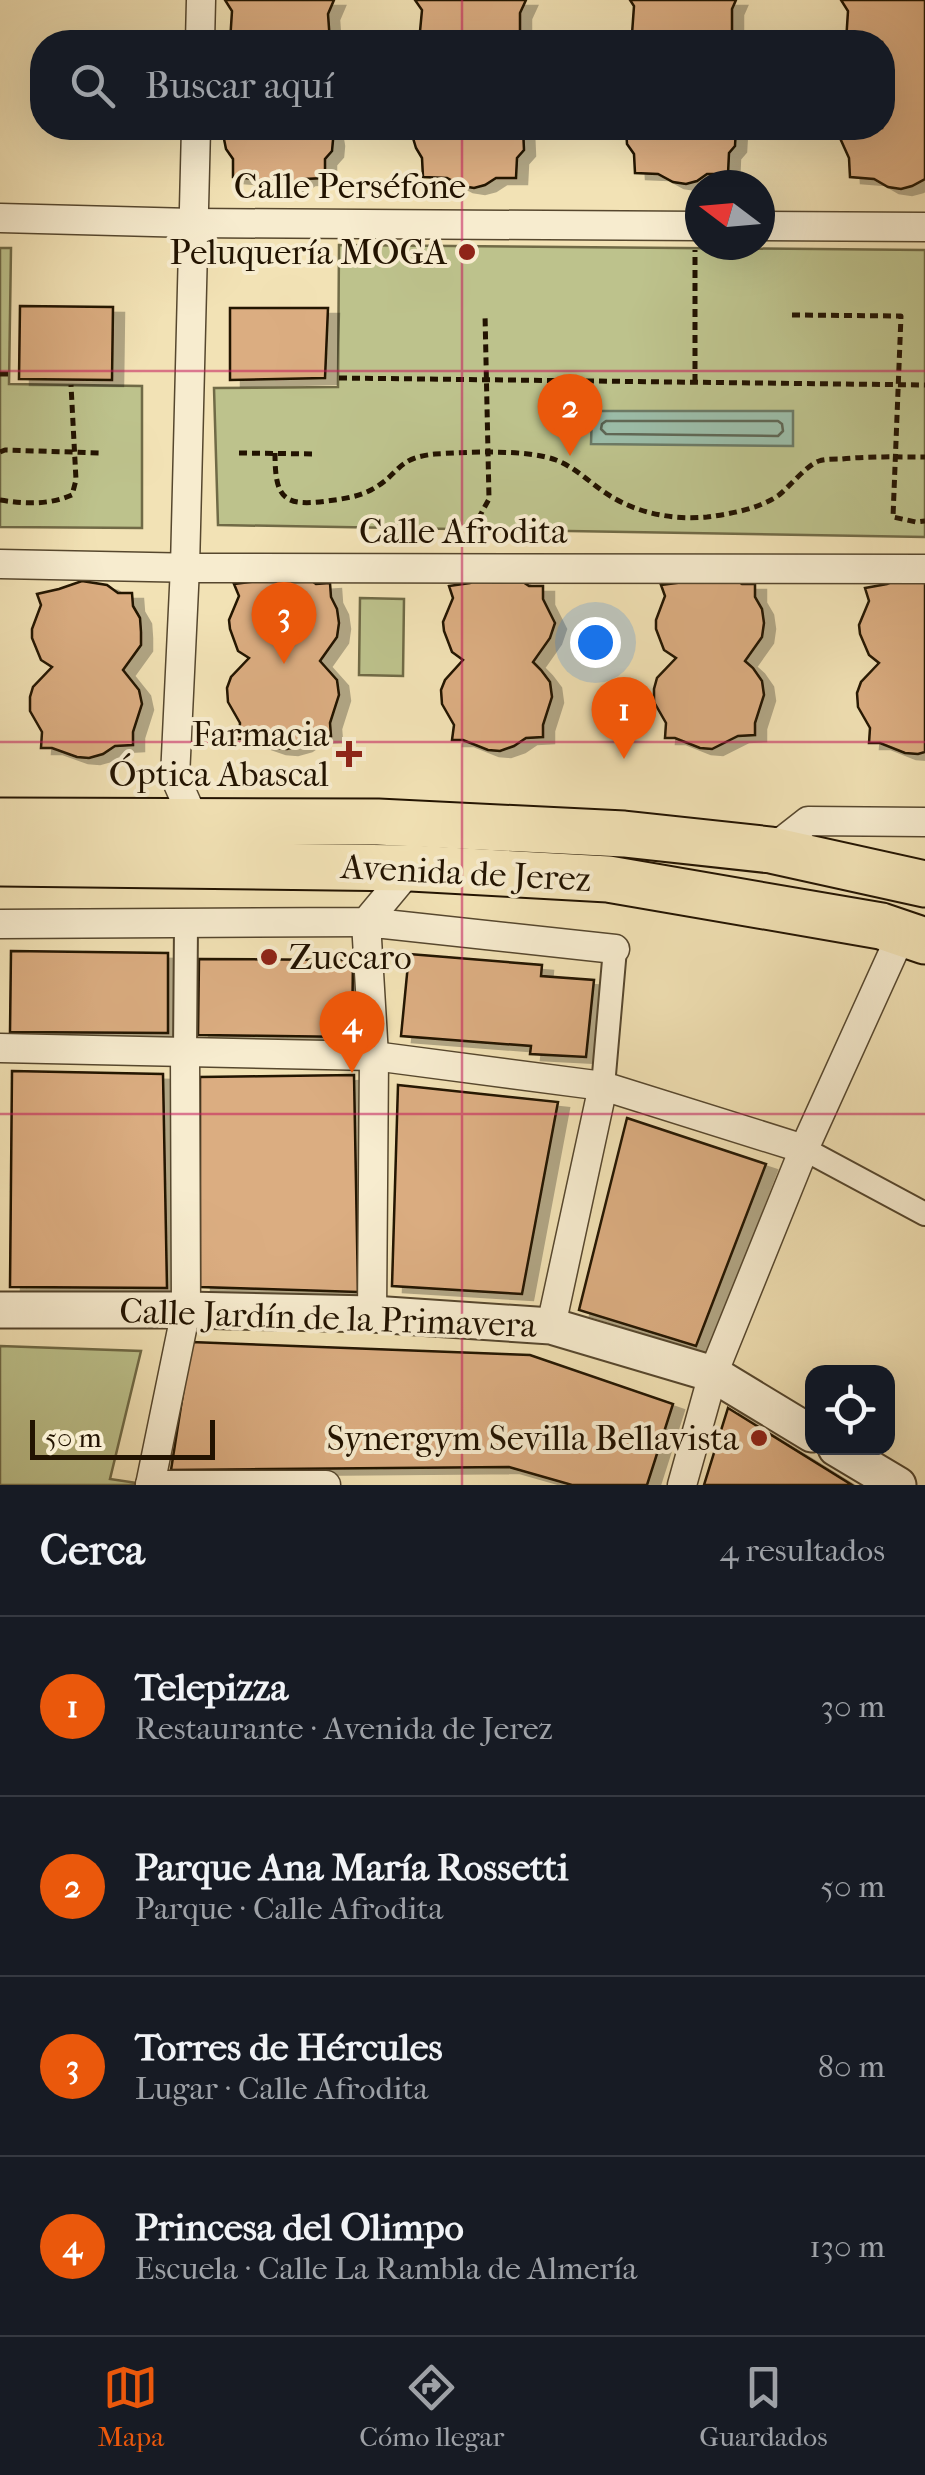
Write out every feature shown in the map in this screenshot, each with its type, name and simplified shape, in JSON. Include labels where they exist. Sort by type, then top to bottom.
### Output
[{"type":"main road","name":"Avenida de Jerez","points":[[0,820],[397,822],[624,834],[770,850],[925,884]]},
{"type":"main road","name":"Avenida de Jerez","points":[[0,863],[411,868],[608,880],[880,926],[913,937]]},
{"type":"street","points":[[201,30],[202,0]]},
{"type":"street","points":[[195,140],[175,777],[195,822]]},
{"type":"street","name":"Calle Perséfone","points":[[0,218],[685,237]]},
{"type":"street","points":[[775,226],[925,227]]},
{"type":"street","name":"Calle Afrodita","points":[[0,564],[184,568],[925,569]]},
{"type":"street","points":[[770,850],[808,821],[925,822]]},
{"type":"street","points":[[372,1314],[374,1056],[366,922],[411,868]]},
{"type":"street","points":[[0,952],[0,924],[366,922],[614,949],[603,1086],[551,1326]]},
{"type":"street","points":[[186,924],[186,1310],[150,1485],[326,1485]]},
{"type":"street","points":[[682,1485],[713,1374],[804,1149],[913,937]]},
{"type":"street","points":[[0,1048],[374,1056],[603,1086],[804,1149],[925,1214]]},
{"type":"street","name":"Calle Jardín de la Primavera","points":[[0,1310],[372,1314],[551,1326],[713,1374],[805,1430]]},
{"type":"street","points":[[848,1455],[898,1485]]},
{"type":"path","points":[[694,382],[697,260]]},
{"type":"path","points":[[472,530],[489,498],[485,314]]},
{"type":"path","points":[[792,314],[900,316],[893,517],[925,521]]},
{"type":"path","points":[[0,374],[9,374]]},
{"type":"path","points":[[339,378],[925,385]]},
{"type":"path","points":[[0,500],[56,502],[72,494],[76,480],[71,385]]},
{"type":"path","points":[[0,452],[102,453]]},
{"type":"path","points":[[239,452],[315,454]]},
{"type":"path","points":[[275,453],[275,478],[281,492],[292,502],[303,504],[362,494],[416,457],[513,453],[569,465],[614,498],[669,517],[704,517],[754,507],[776,497],[817,461],[925,457]]},
{"type":"green space","points":[[339,245],[685,248],[685,260],[775,260],[775,249],[925,250],[925,537],[218,525],[214,388],[338,387]]},
{"type":"green space","points":[[0,248],[11,248],[9,384],[142,386],[142,528],[0,527]]},
{"type":"green space","points":[[360,598],[404,599],[403,676],[359,675]]},
{"type":"green space","points":[[0,1346],[141,1351],[110,1479],[150,1485],[0,1485]]},
{"type":"water","points":[[592,411],[793,411],[793,446],[591,444]]},
{"type":"building","points":[[225,0],[334,0],[328,14],[329,30],[231,30],[232,11]]},
{"type":"building","points":[[415,0],[526,0],[520,13],[520,30],[420,30],[422,10]]},
{"type":"building","points":[[630,0],[736,0],[732,30],[632,30],[634,6]]},
{"type":"building","points":[[841,0],[925,0],[925,179],[912,186],[901,189],[874,179],[850,177],[849,158],[841,140],[895,140],[895,30],[847,30],[848,11]]},
{"type":"building","points":[[224,140],[333,140],[332,151],[325,159],[325,178],[304,179],[283,188],[257,179],[233,177],[233,159]]},
{"type":"building","points":[[414,140],[524,140],[524,150],[517,158],[516,178],[496,178],[474,188],[447,178],[423,177],[422,158]]},
{"type":"building","points":[[627,140],[735,140],[729,153],[728,170],[685,170],[685,184],[658,174],[635,173],[634,154]]},
{"type":"building","points":[[20,306],[113,307],[112,380],[19,379]]},
{"type":"building","points":[[230,308],[328,308],[325,378],[230,380]]},
{"type":"building","points":[[304,575],[316,584],[330,583],[337,609],[337,637],[320,661],[337,680],[339,695],[330,723],[331,736],[313,737],[287,749],[239,739],[240,723],[228,702],[227,688],[231,677],[249,658],[238,651],[230,629],[229,620],[239,596],[234,584]]},
{"type":"building","points":[[730,576],[742,584],[755,584],[764,623],[762,637],[745,661],[762,681],[764,695],[755,735],[738,736],[712,749],[700,748],[665,738],[666,723],[654,702],[657,678],[676,658],[664,650],[656,629],[665,596],[661,585]]},
{"type":"building","points":[[479,578],[517,578],[529,586],[543,586],[543,599],[555,623],[550,638],[533,662],[550,682],[552,697],[543,737],[526,738],[500,751],[452,740],[454,725],[442,704],[445,680],[463,660],[452,652],[444,631],[443,622],[453,598],[449,586]]},
{"type":"building","points":[[925,578],[925,752],[905,753],[869,743],[870,728],[858,707],[857,693],[861,682],[879,663],[869,655],[859,625],[869,601],[865,588]]},
{"type":"building","points":[[82,581],[107,585],[118,593],[132,593],[141,632],[141,645],[123,670],[139,690],[142,704],[133,745],[115,746],[89,758],[41,748],[42,732],[30,711],[33,687],[52,667],[41,660],[32,638],[41,605],[37,594]]},
{"type":"building","points":[[11,951],[168,953],[168,1033],[10,1032]]},
{"type":"building","points":[[409,954],[542,965],[541,976],[594,980],[586,1057],[530,1054],[531,1046],[401,1036]]},
{"type":"building","points":[[199,959],[353,960],[352,1037],[198,1035]]},
{"type":"building","points":[[12,1071],[163,1074],[167,1288],[10,1287]]},
{"type":"building","points":[[354,1075],[358,1292],[200,1287],[200,1077]]},
{"type":"building","points":[[398,1085],[558,1102],[522,1294],[392,1286]]},
{"type":"building","points":[[627,1118],[766,1164],[696,1346],[579,1310]]},
{"type":"building","points":[[191,1342],[530,1355],[673,1404],[647,1485],[572,1485],[509,1467],[171,1470]]},
{"type":"building","points":[[728,1408],[852,1485],[704,1485]]},
{"type":"place","name":"Peluquería MOGA","points":[[467,252]]},
{"type":"place","name":"Parque Ana María Rossetti","points":[[570,456]]},
{"type":"place","name":"Torres de Hércules","points":[[284,664]]},
{"type":"place","name":"Farmacia Óptica Abascal","points":[[349,754]]},
{"type":"place","name":"Telepizza","points":[[624,759]]},
{"type":"place","name":"Zuccaro","points":[[269,957]]},
{"type":"place","name":"Princesa del Olimpo","points":[[352,1073]]},
{"type":"place","name":"Synergym Sevilla Bellavista","points":[[759,1438]]}]
